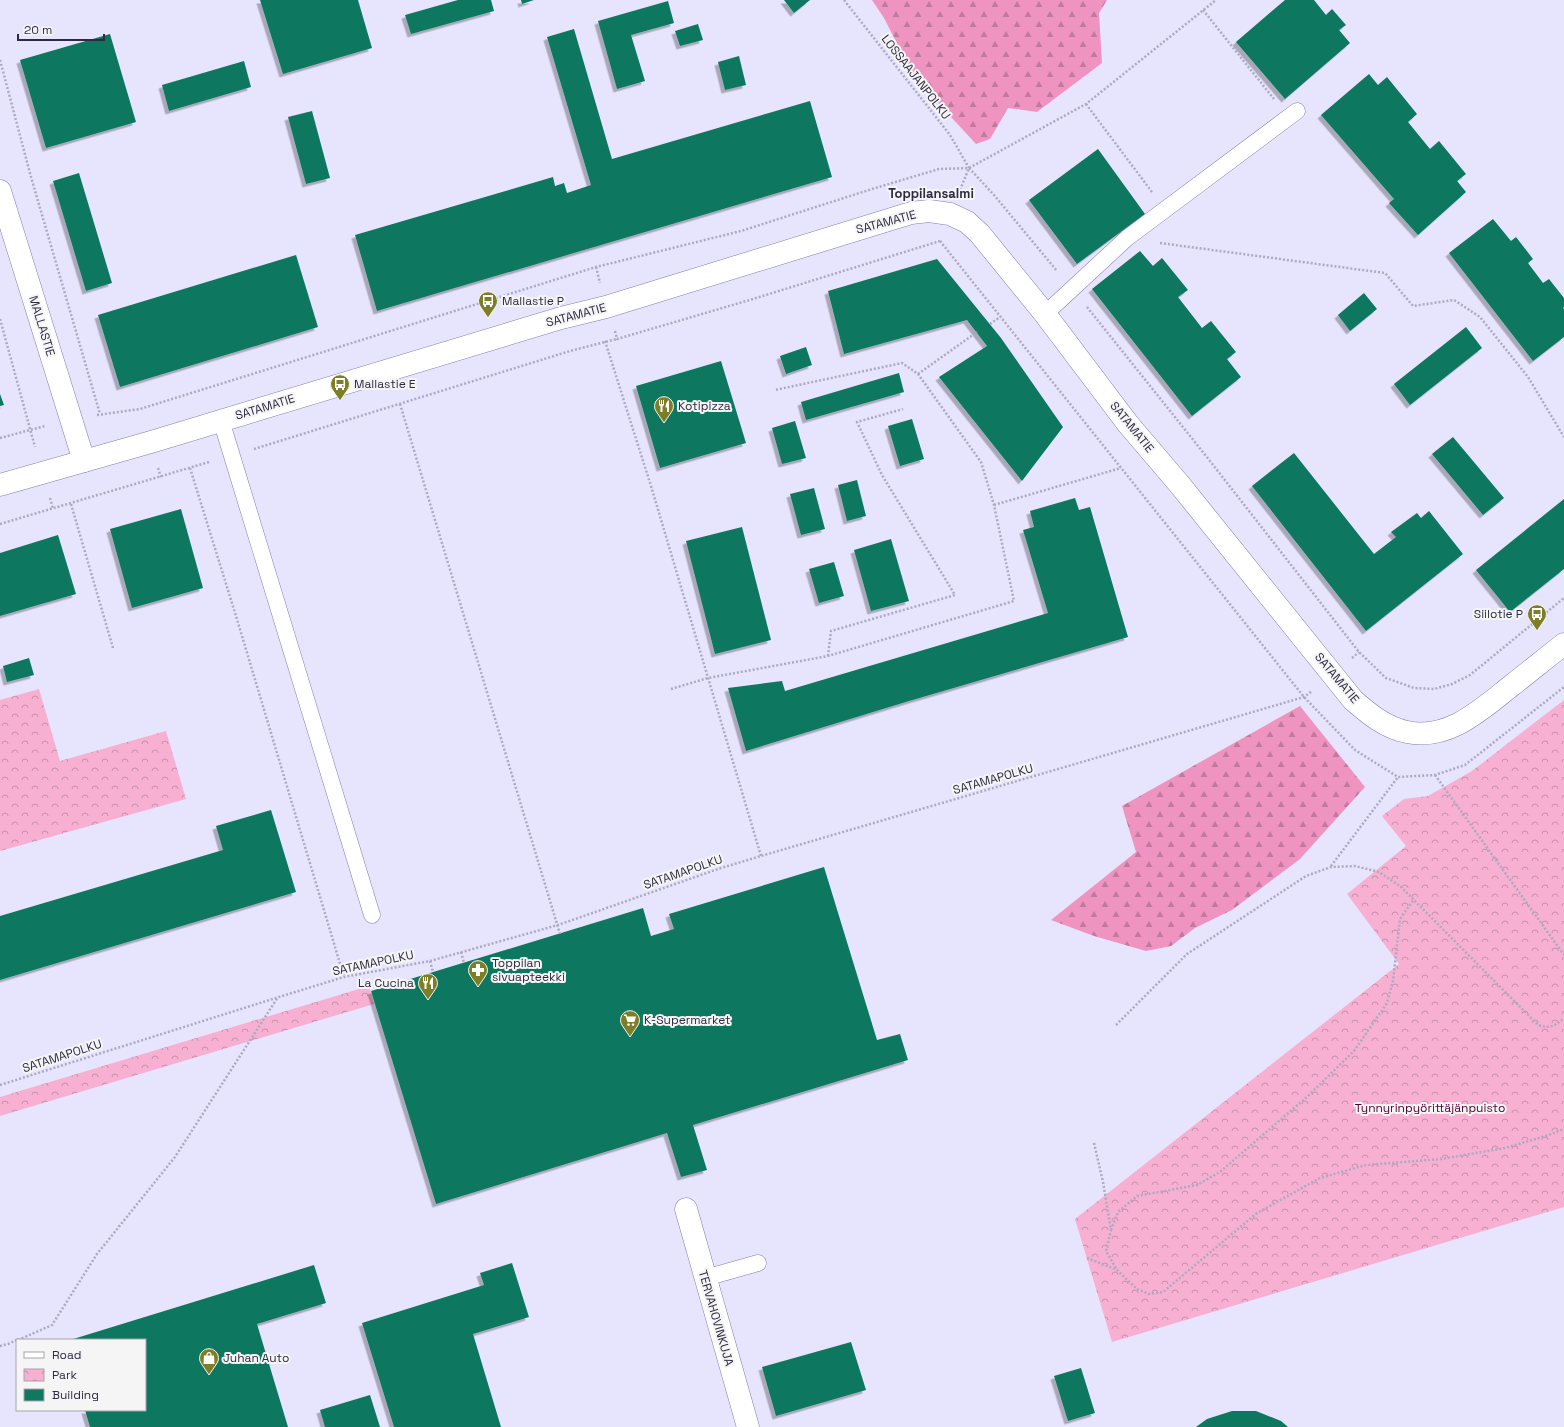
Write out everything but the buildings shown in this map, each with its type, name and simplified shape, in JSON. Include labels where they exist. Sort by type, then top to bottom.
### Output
[{"type":"street","name":"MALLASTIE","points":[[0,191],[84,461]]},
{"type":"street","name":"SATAMATIE","points":[[0,485],[561,318],[606,307],[881,222],[929,211],[950,214],[967,222],[980,234],[1045,314],[1128,424],[1180,485],[1353,700],[1385,725],[1407,732],[1426,734],[1444,730],[1472,717],[1564,644]]},
{"type":"street","name":"TERVAHOVINKUJA","points":[[686,1209],[748,1427]]},
{"type":"lane","points":[[1045,314],[1128,238],[1293,115]]},
{"type":"lane","points":[[221,420],[372,915]]},
{"type":"lane","points":[[705,1278],[758,1263]]},
{"type":"path","name":"LOSSAAJANPOLKU","points":[[844,0],[950,135],[968,168],[994,195],[1072,289],[1210,461],[1359,652],[1386,678],[1414,688],[1434,689],[1452,684],[1470,675],[1564,598]]},
{"type":"path","points":[[0,438],[71,418],[140,409],[596,267],[741,231],[939,169],[968,168],[1086,104],[1216,0]]},
{"type":"path","points":[[1203,10],[1293,115]]},
{"type":"path","points":[[0,60],[31,177],[100,414]]},
{"type":"path","points":[[1086,104],[1166,210]]},
{"type":"path","points":[[1128,238],[1385,273],[1413,306],[1454,300],[1480,317],[1528,377],[1564,436]]},
{"type":"path","points":[[940,241],[1304,697],[1355,750],[1398,777],[1435,775],[1465,765],[1564,687]]},
{"type":"path","points":[[990,324],[1000,317]]},
{"type":"path","points":[[0,319],[30,430]]},
{"type":"path","points":[[918,374],[977,332]]},
{"type":"path","points":[[0,524],[71,504],[617,339]]},
{"type":"path","points":[[605,342],[651,486],[761,856]]},
{"type":"path","points":[[670,689],[708,678],[828,656],[1014,601],[994,505],[980,462],[918,374],[902,363],[775,390]]},
{"type":"path","points":[[400,404],[560,934]]},
{"type":"path","points":[[828,656],[831,631],[955,595],[882,475],[857,422],[904,409]]},
{"type":"path","points":[[190,468],[344,977]]},
{"type":"path","points":[[994,505],[1121,468]]},
{"type":"path","points":[[71,504],[113,648]]},
{"type":"path","name":"SATAMAPOLKU","points":[[0,1085],[344,977],[430,961],[558,925],[721,868],[1304,697],[1359,652]]},
{"type":"path","points":[[1435,775],[1564,955]]},
{"type":"path","points":[[1331,867],[1398,777]]},
{"type":"path","points":[[1116,1024],[1187,954],[1306,876],[1331,867],[1355,866],[1379,872],[1402,888],[1538,1025],[1546,1028],[1555,1026],[1564,1018]]},
{"type":"path","points":[[1414,899],[1400,919],[1393,981],[1387,1003],[1354,1051],[1308,1096],[1220,1172],[1197,1185],[1137,1196],[1118,1212],[1111,1230],[1106,1251],[1118,1270],[1137,1289],[1149,1294],[1163,1292],[1256,1213],[1320,1178],[1366,1165],[1441,1159],[1505,1148],[1564,1129]]},
{"type":"path","points":[[461,952],[464,963]]},
{"type":"path","points":[[430,961],[433,972]]},
{"type":"path","points":[[20,1339],[52,1325],[97,1254],[175,1157],[279,997]]},
{"type":"path","points":[[1094,1143],[1111,1230]]},
{"type":"path","points":[[1087,1258],[1118,1270]]},
{"type":"path","points":[[0,1346],[16,1341]]},
{"type":"green space","points":[[872,0],[1107,0],[1099,13],[1102,63],[1037,112],[1008,108],[990,139],[976,144],[915,78],[884,18]]},
{"type":"green space","points":[[39,689],[60,761],[166,731],[186,799],[0,851],[0,700]]},
{"type":"green space","name":"Tynnyrinpyörittäjänpuisto","points":[[1564,700],[1564,1207],[1112,1342],[1075,1219],[1399,964],[1347,894],[1406,846],[1382,816],[1404,799],[1428,796],[1472,771]]},
{"type":"green space","points":[[1300,706],[1365,787],[1300,859],[1232,910],[1195,928],[1171,946],[1146,951],[1094,936],[1051,920],[1136,852],[1122,806]]},
{"type":"green space","points":[[369,986],[374,1004],[0,1116],[0,1097]]},
{"type":"place","name":"Mallastie P","points":[[488,318]]},
{"type":"place","name":"Mallastie E","points":[[340,401]]},
{"type":"place","name":"Kotipizza","points":[[664,423]]},
{"type":"place","name":"Siilotie P","points":[[1537,631]]},
{"type":"place","name":"Toppilan sivuapteekki","points":[[478,987]]},
{"type":"place","name":"La Cucina","points":[[428,1000]]},
{"type":"place","name":"K-Supermarket","points":[[630,1037]]},
{"type":"place","name":"Juhan Auto","points":[[209,1375]]},
{"type":"district","name":"Toppilansalmi","points":[[931,193]]}]
